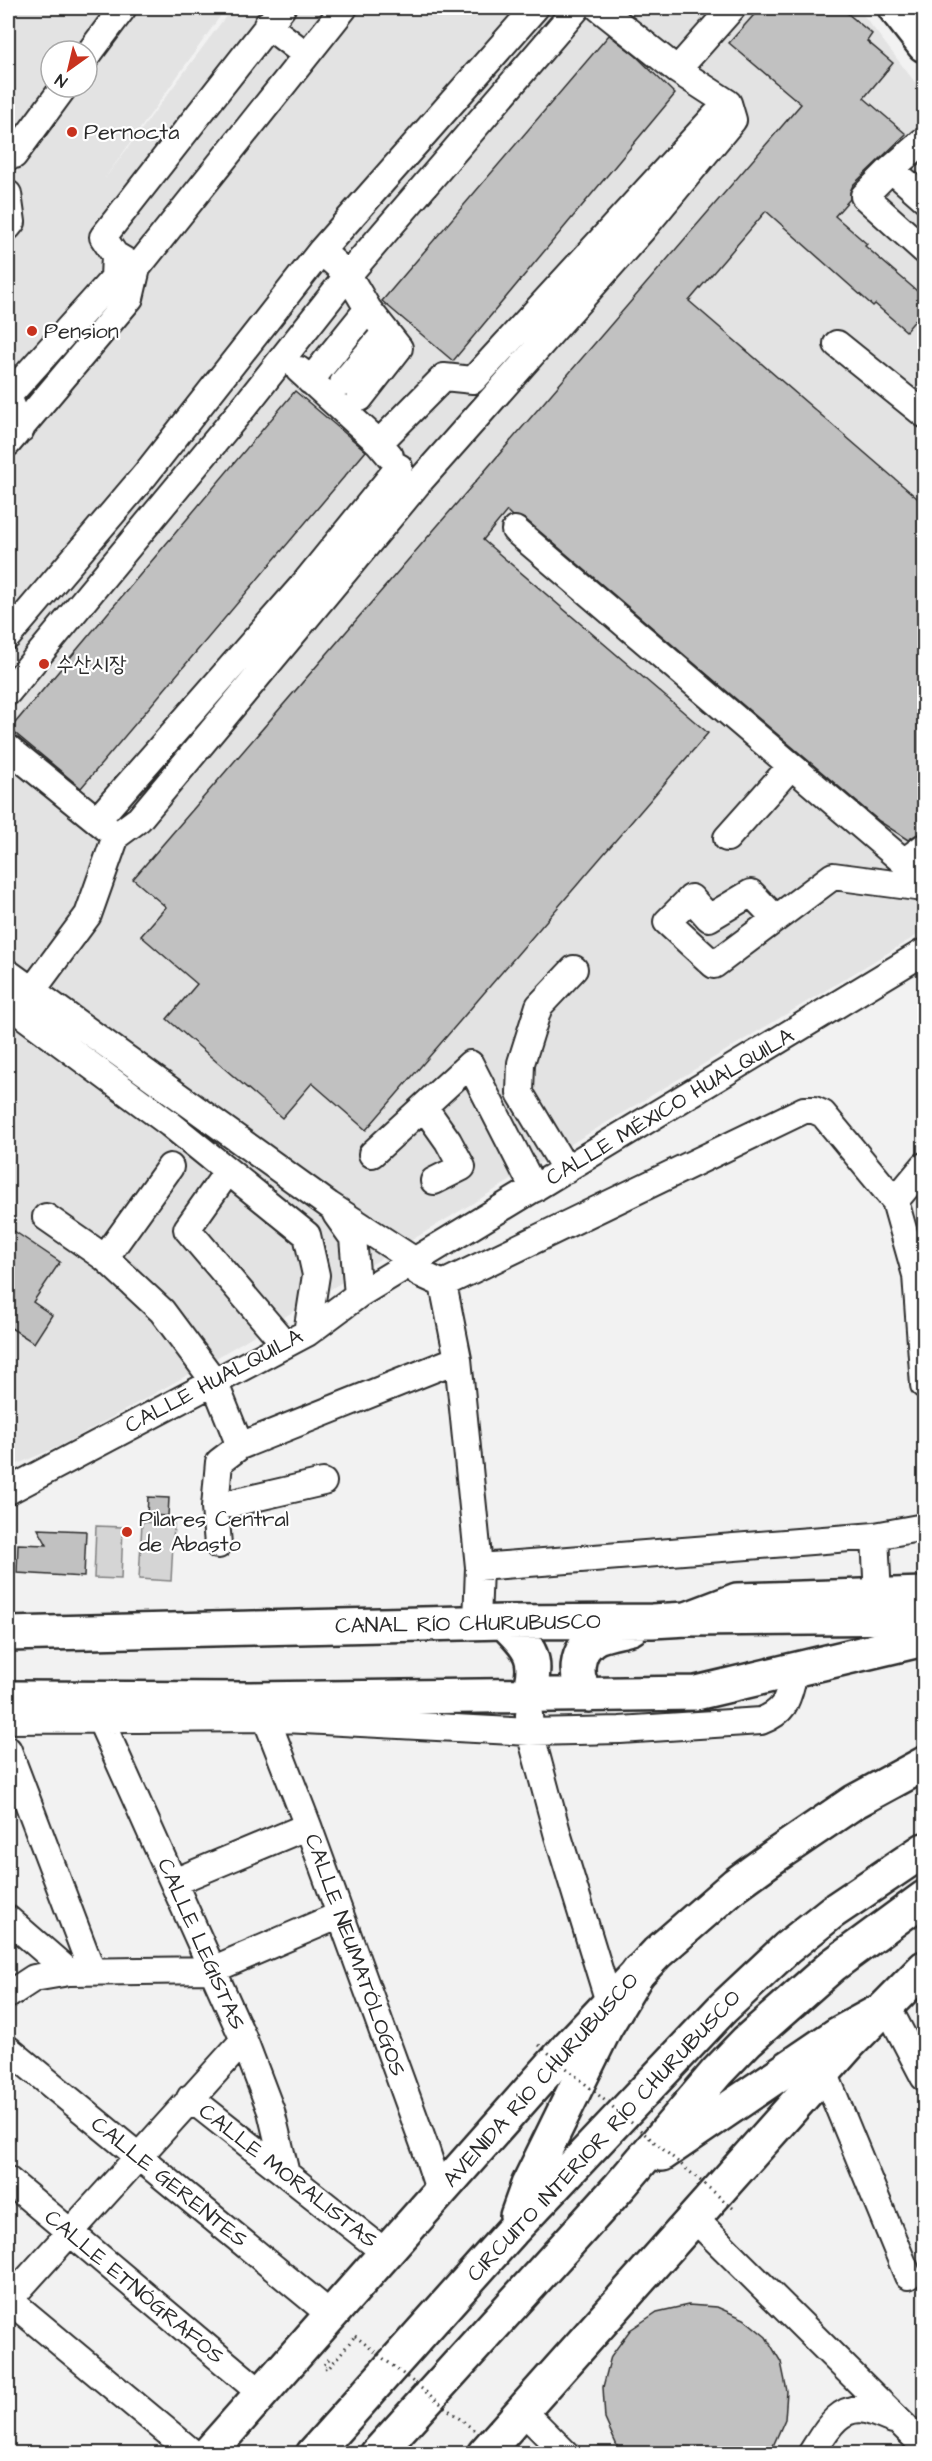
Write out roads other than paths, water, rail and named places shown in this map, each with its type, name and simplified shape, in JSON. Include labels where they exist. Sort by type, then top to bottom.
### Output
[{"type":"main road","points":[[896,8],[924,45]]},
{"type":"main road","points":[[879,1607],[924,1594]]},
{"type":"main road","points":[[879,1607],[924,1617]]},
{"type":"main road","name":"CANAL RÍO CHURUBUSCO","points":[[16,1630],[652,1621],[879,1607]]},
{"type":"main road","points":[[589,1695],[583,1690],[577,1672],[581,1656],[591,1643],[596,1638],[652,1621]]},
{"type":"main road","points":[[491,1622],[527,1645],[534,1663],[532,1683],[527,1697]]},
{"type":"main road","points":[[8,1698],[527,1697],[696,1693],[924,1639]]},
{"type":"main road","name":"AVENIDA RÍO CHURUBUSCO","points":[[207,2454],[261,2393],[343,2325],[386,2253],[639,1971],[680,1932],[744,1878],[854,1802],[924,1764]]},
{"type":"main road","name":"CIRCUITO INTERIOR RÍO CHURUBUSCO","points":[[313,2454],[512,2231],[646,2086],[756,1976],[832,1912],[922,1851]]},
{"type":"main road","name":"CIRCUITO INTERIOR RÍO CHURUBUSCO","points":[[377,2454],[620,2186],[717,2072],[747,2041],[833,1965],[924,1898]]},
{"type":"main road","points":[[479,2442],[522,2411],[824,2072],[883,2008],[924,1968]]},
{"type":"main road","points":[[512,2231],[528,2185],[605,2028],[639,1971]]},
{"type":"main road","points":[[620,2186],[685,2138],[838,2034],[883,2008]]},
{"type":"street","points":[[99,40],[123,8]]},
{"type":"street","points":[[14,436],[130,298],[137,268],[305,54],[344,8]]},
{"type":"street","points":[[8,636],[145,475],[321,251],[535,8]]},
{"type":"street","points":[[8,692],[241,411],[348,275],[595,8],[677,70],[728,103],[733,120],[642,230],[493,401],[409,474],[139,819],[107,828]]},
{"type":"street","points":[[677,70],[732,8]]},
{"type":"street","points":[[137,268],[115,255],[103,237],[274,16],[305,54]]},
{"type":"street","points":[[8,151],[14,155],[55,99]]},
{"type":"street","points":[[473,380],[728,103]]},
{"type":"street","points":[[924,145],[922,142],[864,196],[924,250]]},
{"type":"street","points":[[891,169],[924,198]]},
{"type":"street","points":[[8,194],[12,222],[8,227]]},
{"type":"street","points":[[321,251],[348,275],[368,309],[386,332],[352,391]]},
{"type":"street","points":[[14,436],[8,396],[114,278],[115,255]]},
{"type":"street","points":[[310,381],[368,309]]},
{"type":"street","points":[[837,344],[924,414]]},
{"type":"street","points":[[284,355],[409,474]]},
{"type":"street","points":[[379,443],[444,377],[473,380],[493,401]]},
{"type":"street","points":[[515,530],[911,868],[924,888]]},
{"type":"street","points":[[8,748],[107,828]]},
{"type":"street","points":[[727,838],[791,766]]},
{"type":"street","points":[[19,1002],[88,915],[107,828]]},
{"type":"street","points":[[904,862],[924,847]]},
{"type":"street","points":[[775,918],[833,876],[924,888]]},
{"type":"street","name":"CALLE MÉXICO HUALQUILA","points":[[415,1261],[924,952]]},
{"type":"street","points":[[566,1170],[520,1093],[521,1063],[539,1006],[574,969]]},
{"type":"street","points":[[8,973],[19,1002],[144,1105],[228,1171],[307,1235],[316,1275],[296,1339],[187,1229],[228,1171]]},
{"type":"street","points":[[19,1002],[158,1082],[329,1205],[415,1261],[419,1273],[444,1284],[804,1110],[814,1110],[823,1114],[895,1201],[916,1275],[924,1385]]},
{"type":"street","points":[[372,1154],[470,1064],[534,1189]]},
{"type":"street","points":[[144,1105],[158,1082]]},
{"type":"street","points":[[423,1107],[448,1141],[462,1167],[434,1181]]},
{"type":"street","points":[[895,1201],[924,1166]]},
{"type":"street","points":[[105,1258],[170,1167]]},
{"type":"street","points":[[329,1205],[352,1238],[358,1295]]},
{"type":"street","points":[[46,1217],[105,1258],[162,1311],[214,1381],[240,1446]]},
{"type":"street","name":"CALLE HUALQUILA","points":[[8,1491],[296,1339],[358,1295],[415,1261]]},
{"type":"street","points":[[444,1284],[458,1359],[479,1567],[491,1622]]},
{"type":"street","points":[[218,1545],[215,1506],[219,1462],[240,1446],[458,1359]]},
{"type":"street","points":[[215,1506],[323,1482]]},
{"type":"street","points":[[479,1567],[875,1536],[924,1527]]},
{"type":"street","points":[[875,1536],[879,1607]]},
{"type":"street","points":[[8,1720],[266,1718],[530,1732],[620,1730],[761,1721],[777,1715],[784,1706],[795,1670]]},
{"type":"street","points":[[527,1697],[530,1732],[558,1836],[609,2002]]},
{"type":"street","name":"CALLE NEUMATÓLOGOS","points":[[266,1718],[308,1826],[440,2193]]},
{"type":"street","name":"CALLE LEGISTAS","points":[[100,1719],[244,2040],[271,2111],[286,2174]]},
{"type":"street","points":[[8,1750],[81,1972]]},
{"type":"street","points":[[174,1882],[308,1826]]},
{"type":"street","points":[[8,1995],[34,1978],[81,1972],[212,1971],[340,1915]]},
{"type":"street","points":[[8,1919],[81,1972]]},
{"type":"street","points":[[883,2008],[924,2077]]},
{"type":"street","points":[[194,2454],[8,2300],[244,2040]]},
{"type":"street","name":"CALLE GERENTES","points":[[8,2049],[343,2325]]},
{"type":"street","points":[[824,2072],[908,2276]]},
{"type":"street","name":"CALLE MORALISTAS","points":[[190,2098],[386,2253]]},
{"type":"street","name":"CALLE ETNÓGRAFOS","points":[[8,2180],[261,2393]]},
{"type":"street","points":[[694,2218],[924,2446]]},
{"type":"street","points":[[811,2454],[836,2417],[849,2410],[865,2409],[901,2423]]},
{"type":"street","points":[[522,2411],[566,2454]]},
{"type":"place","name":"Pernocta","points":[[72,132]]},
{"type":"place","name":"Pension","points":[[32,331]]},
{"type":"place","name":"수산시장","points":[[44,664]]},
{"type":"place","name":"Pilares Central de Abasto","points":[[127,1532]]}]
